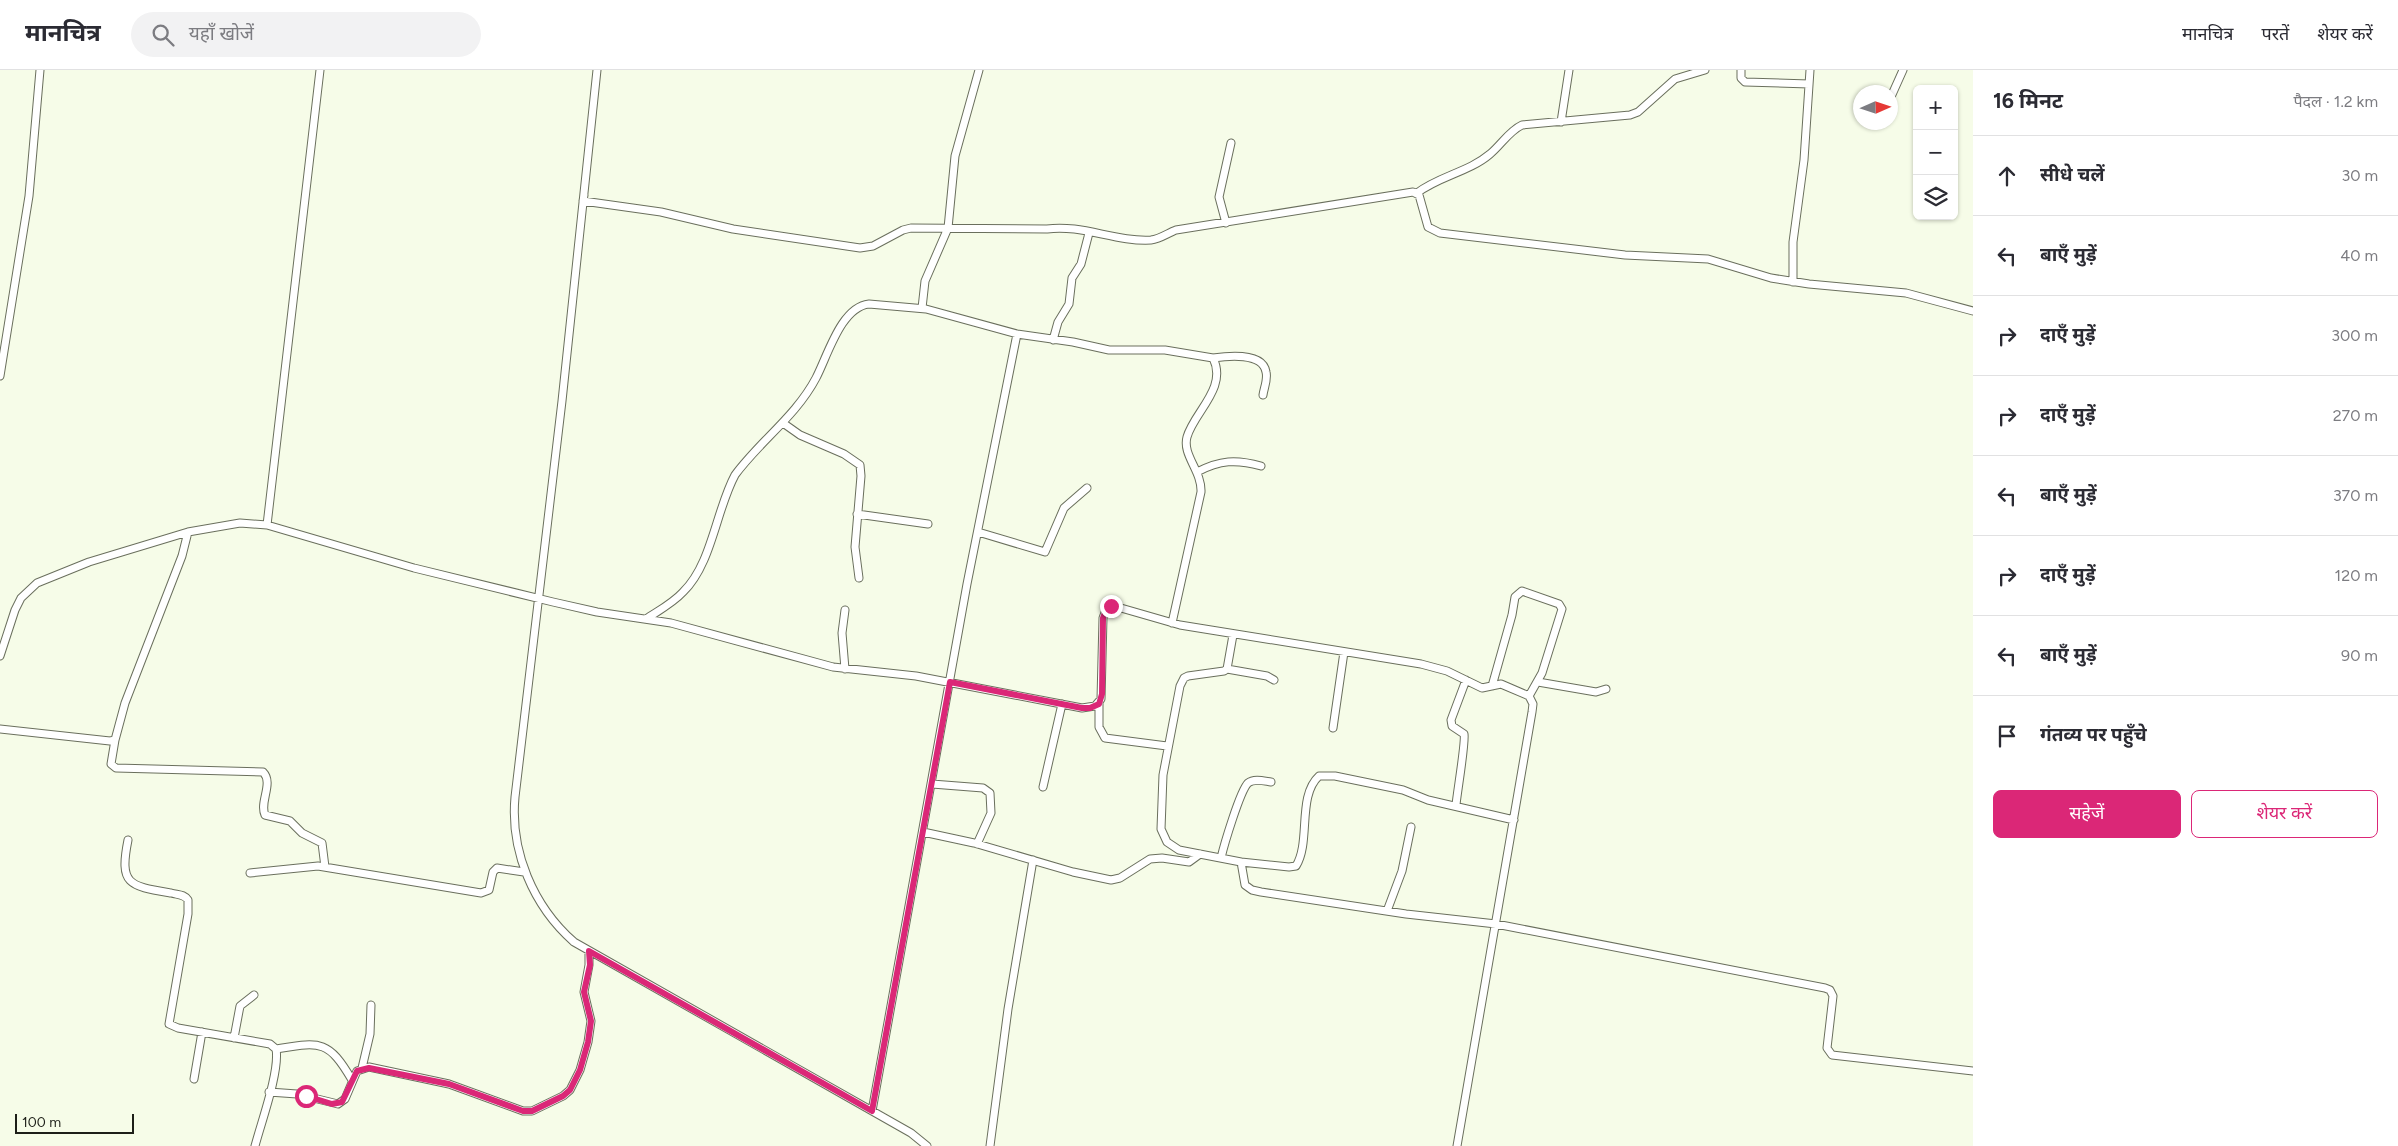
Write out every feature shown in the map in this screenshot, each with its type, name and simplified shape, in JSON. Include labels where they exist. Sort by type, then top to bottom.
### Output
[{"type":"street","points":[[0,376],[27,206],[40,70]]},
{"type":"street","points":[[267,525],[320,70]]},
{"type":"street","points":[[598,70],[540,599],[531,652],[513,815],[517,849],[524,872],[552,919],[569,938],[911,1133],[927,1146]]},
{"type":"street","points":[[922,308],[925,281],[948,228],[955,156],[979,70]]},
{"type":"street","points":[[1561,122],[1569,70]]},
{"type":"street","points":[[585,199],[661,212],[733,229],[860,248],[873,246],[903,230],[948,228],[1047,230],[1059,228],[1151,240],[1176,230],[1417,193],[1430,184],[1488,156],[1518,127],[1634,114],[1675,79],[1704,70]]},
{"type":"street","points":[[1741,70],[1741,78],[1745,82],[1809,84]]},
{"type":"street","points":[[1793,282],[1793,242],[1804,160],[1810,70]]},
{"type":"street","points":[[1896,85],[1903,70]]},
{"type":"street","points":[[1226,223],[1219,196],[1232,143]]},
{"type":"street","points":[[1417,193],[1428,227],[1440,233],[1625,255],[1708,259],[1793,282],[1906,293],[1973,311]]},
{"type":"street","points":[[1053,340],[1058,322],[1069,304],[1072,278],[1081,264],[1090,233]]},
{"type":"street","points":[[646,619],[684,591],[692,581],[704,558],[728,489],[735,475],[783,423],[815,380],[847,315],[853,309],[869,304],[922,308],[1017,334],[1073,342],[1119,352],[1165,350],[1213,358],[1241,356],[1257,361],[1264,366],[1267,372],[1263,395]]},
{"type":"street","points":[[872,1111],[994,444],[1017,334]]},
{"type":"street","points":[[1172,623],[1201,492],[1200,476],[1188,451],[1187,438],[1213,391],[1216,367],[1213,358]]},
{"type":"street","points":[[783,423],[800,436],[844,454],[860,465],[862,476],[855,547],[859,578]]},
{"type":"street","points":[[1198,472],[1222,461],[1238,460],[1261,466]]},
{"type":"street","points":[[978,532],[1045,552],[1064,508],[1086,488]]},
{"type":"street","points":[[857,514],[928,524]]},
{"type":"street","points":[[0,656],[15,610],[21,598],[36,583],[89,562],[188,532],[227,524],[267,525],[414,568],[597,612],[671,623],[845,669],[916,676],[1090,708],[1099,704]]},
{"type":"street","points":[[188,532],[182,556],[125,703],[111,764],[116,768],[263,772],[267,781],[263,809],[265,815],[290,821],[302,833],[322,842],[325,867]]},
{"type":"street","points":[[1492,686],[1512,615],[1515,597],[1522,591],[1561,607],[1538,682],[1530,696]]},
{"type":"street","points":[[1167,746],[1105,738],[1099,727],[1099,704],[1102,694],[1103,618],[1106,610],[1111,606],[1118,606],[1172,623],[1233,635],[1421,664],[1466,680],[1482,688],[1506,685],[1530,696],[1532,712],[1457,1146]]},
{"type":"street","points":[[844,610],[842,633],[845,669]]},
{"type":"street","points":[[1227,669],[1233,635]]},
{"type":"street","points":[[1333,728],[1344,652]]},
{"type":"street","points":[[1274,680],[1267,676],[1227,669],[1188,676],[1181,681],[1167,746],[1162,792],[1161,829],[1167,842],[1174,847],[1241,862],[1289,868],[1296,866],[1308,796],[1315,780],[1319,776],[1335,776],[1403,790],[1428,800],[1456,804],[1514,820]]},
{"type":"street","points":[[1456,804],[1462,750],[1465,741],[1464,734],[1452,726],[1451,720],[1466,680]]},
{"type":"street","points":[[1538,682],[1596,692],[1606,689]]},
{"type":"street","points":[[1043,787],[1062,704]]},
{"type":"street","points":[[0,729],[115,740]]},
{"type":"street","points":[[1221,858],[1228,832],[1247,784],[1254,781],[1271,782]]},
{"type":"street","points":[[932,784],[983,788],[990,793],[991,813],[977,844]]},
{"type":"street","points":[[1388,911],[1402,871],[1411,827]]},
{"type":"street","points":[[924,832],[977,844],[1111,880],[1120,878],[1150,859],[1162,858],[1189,862],[1200,854]]},
{"type":"street","points":[[128,840],[124,861],[125,871],[131,882],[143,888],[182,895],[188,900],[188,914],[168,1021],[173,1026],[270,1044],[276,1049],[315,1043],[321,1045],[334,1056],[352,1080]]},
{"type":"street","points":[[990,1146],[1008,1009],[1033,860]]},
{"type":"street","points":[[1241,862],[1245,885],[1252,890],[1388,911],[1496,924],[1826,988],[1833,996],[1827,1048],[1832,1055],[1973,1071]]},
{"type":"street","points":[[250,873],[325,867],[481,893],[489,890],[493,872],[497,868],[524,872]]},
{"type":"street","points":[[270,1092],[297,1094],[338,1104],[345,1099],[357,1071],[362,1068],[376,1068],[449,1084],[523,1111],[532,1111],[558,1099],[570,1090],[576,1080],[588,1042],[591,1021],[584,992],[590,965],[589,951]]},
{"type":"street","points":[[234,1038],[240,1006],[254,996]]},
{"type":"street","points":[[362,1068],[370,1034],[372,1005]]},
{"type":"street","points":[[194,1080],[202,1032]]},
{"type":"street","points":[[255,1146],[270,1092],[276,1060],[276,1049]]},
{"type":"route","points":[[306,1096],[338,1104],[345,1099],[357,1071],[362,1068],[376,1068],[449,1084],[528,1112],[558,1099],[570,1090],[576,1080],[588,1042],[591,1021],[584,992],[590,965],[589,951],[872,1111],[950,682],[1082,708],[1095,706],[1099,704],[1102,694],[1103,618],[1104,612],[1111,606]]}]
